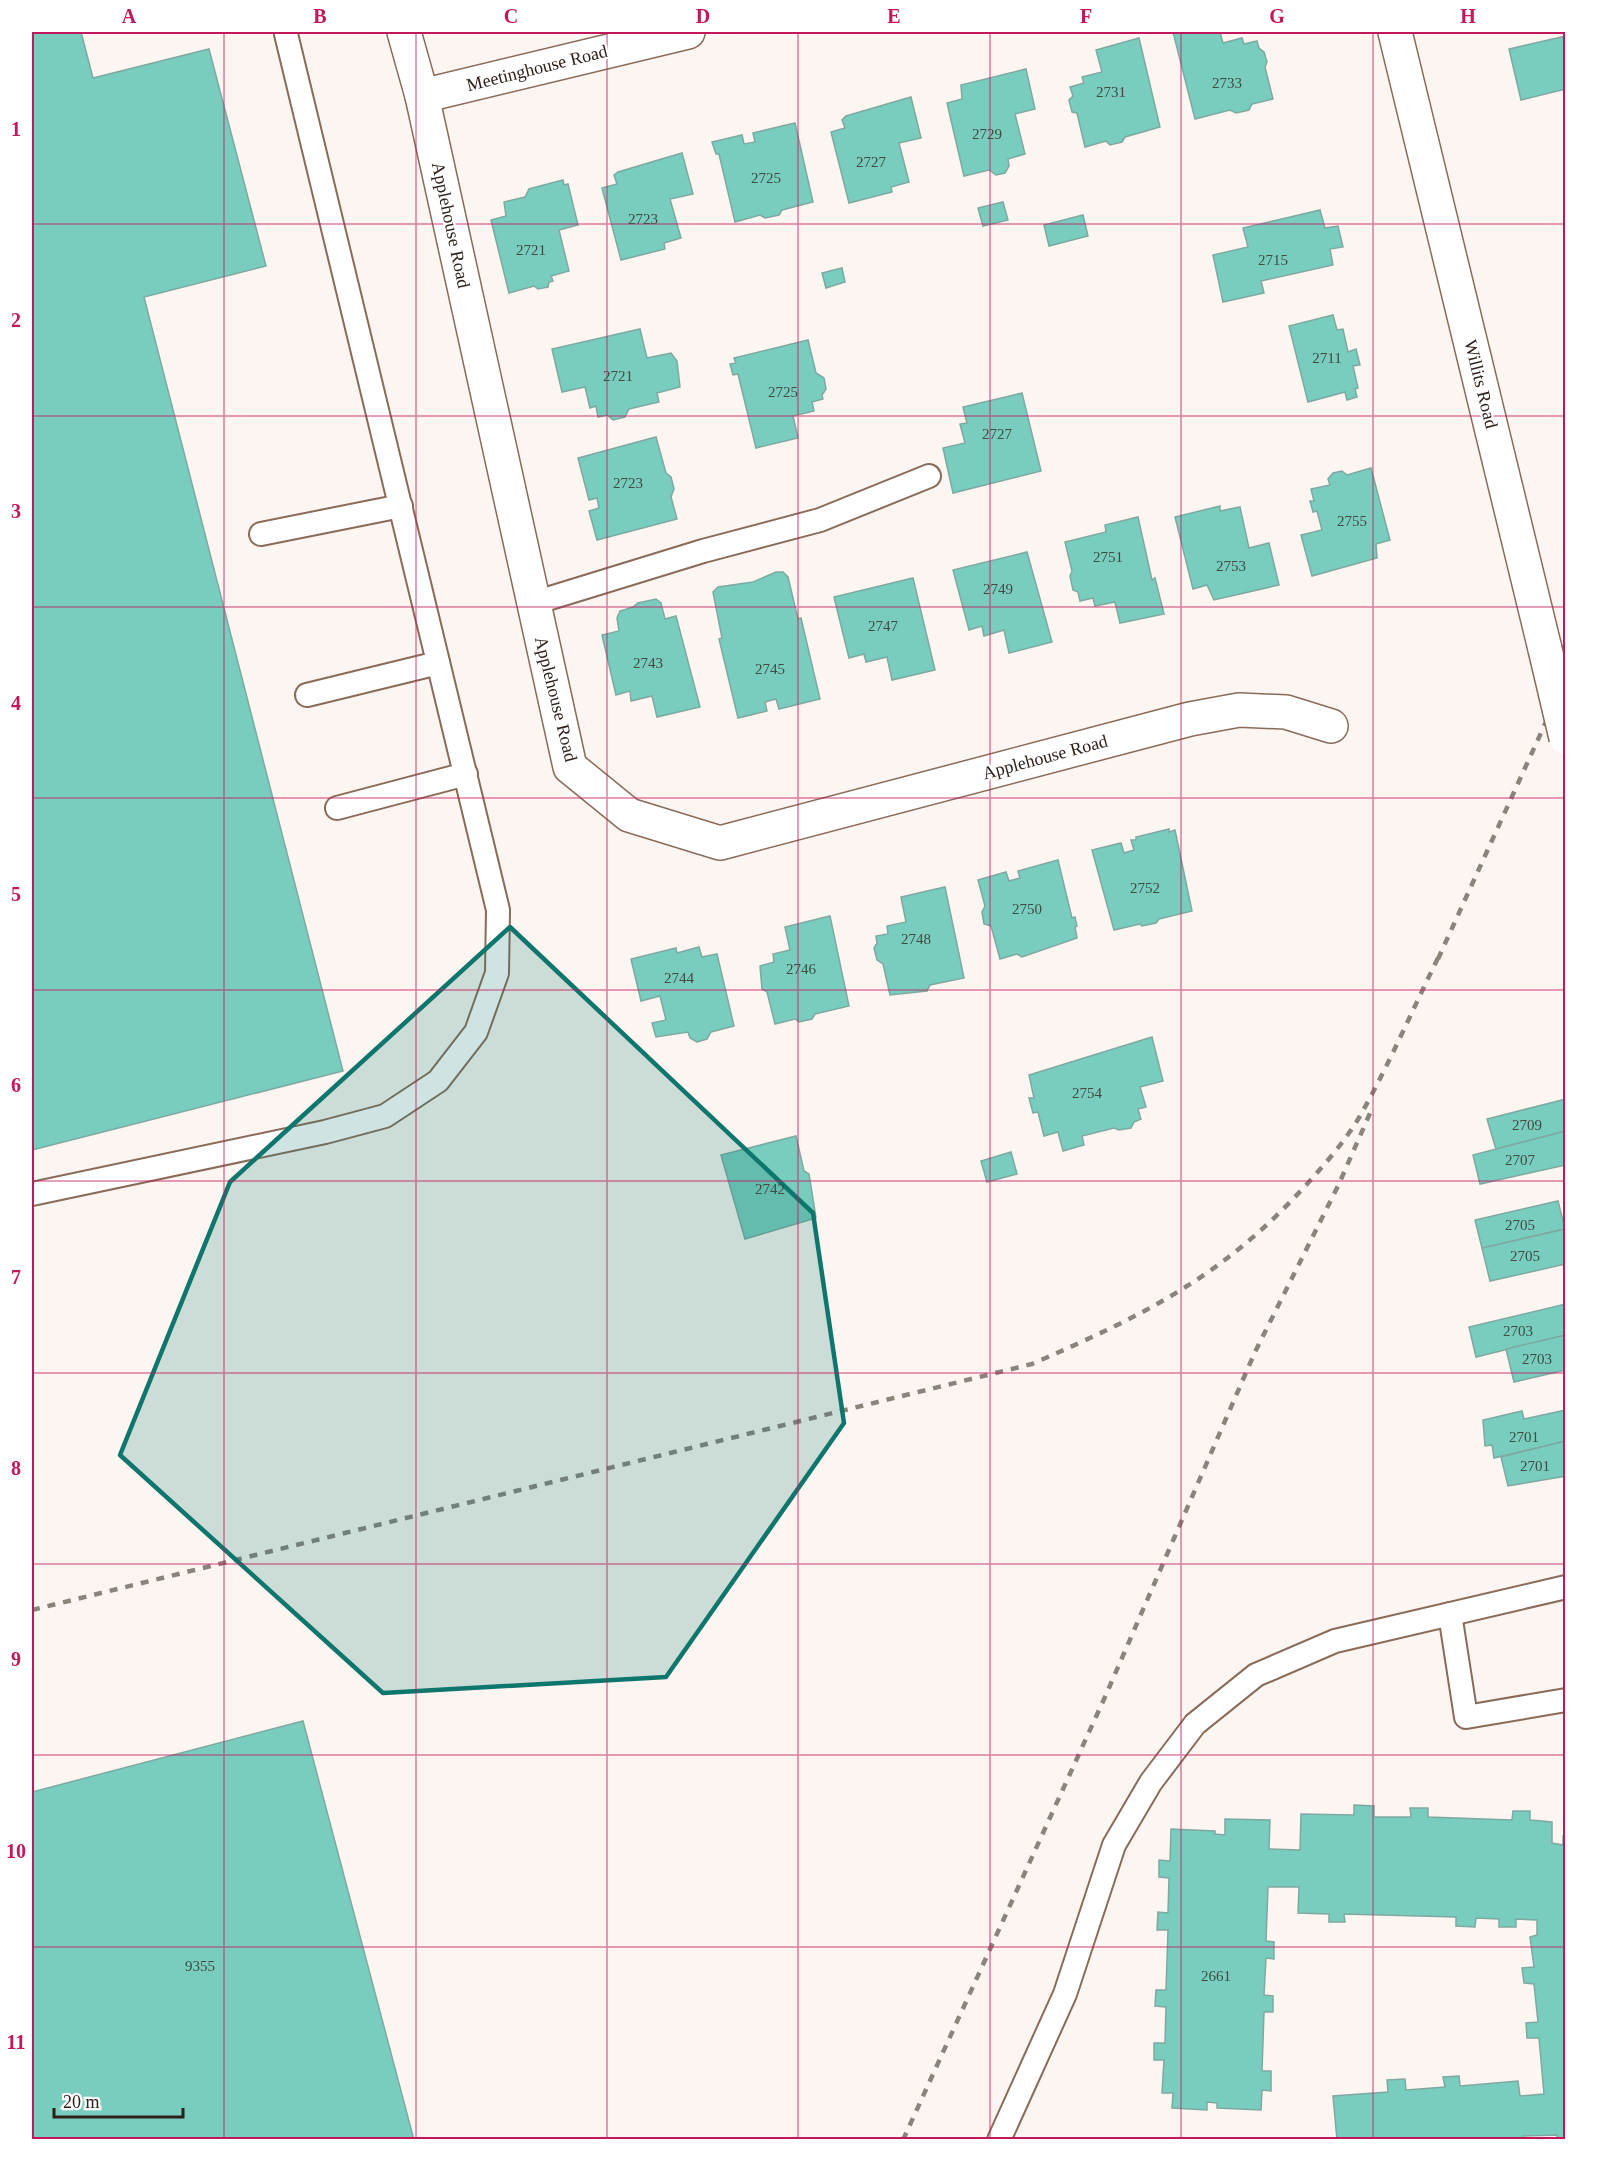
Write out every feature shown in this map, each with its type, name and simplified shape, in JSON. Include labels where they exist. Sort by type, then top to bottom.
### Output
[{"type":"street","name":"Applehouse Road","points":[[404,32],[422,96],[570,766],[629,815],[720,843],[1190,719],[1239,710],[1286,712],[1331,726]]},
{"type":"street","name":"Meetinghouse Road","points":[[422,96],[688,32]]},
{"type":"street","name":"Willits Road","points":[[1395,32],[1566,738]]},
{"type":"lane","points":[[32,1194],[325,1132],[386,1116],[438,1081],[476,1032],[497,973],[498,910],[286,34]]},
{"type":"lane","points":[[534,603],[703,551],[820,520],[929,476]]},
{"type":"lane","points":[[261,534],[401,506]]},
{"type":"lane","points":[[307,695],[438,663]]},
{"type":"lane","points":[[337,808],[466,774]]},
{"type":"lane","points":[[999,2139],[1065,1994],[1114,1845],[1151,1782],[1196,1724],[1256,1675],[1335,1641],[1566,1587]]},
{"type":"lane","points":[[1450,1614],[1466,1717],[1566,1700]]},
{"type":"highlighted area","points":[[510,927],[813,1213],[844,1423],[666,1677],[383,1693],[120,1455],[230,1182]]},
{"type":"building","points":[[32,32],[81,32],[93,78],[209,49],[266,266],[144,297],[343,1071],[32,1150]]},
{"type":"building","points":[[1173,32],[1220,32],[1223,43],[1242,38],[1244,44],[1257,41],[1267,62],[1265,67],[1273,99],[1252,104],[1249,110],[1236,113],[1230,110],[1195,119]]},
{"type":"building","points":[[1566,36],[1566,89],[1521,100],[1509,49]]},
{"type":"building","points":[[1139,38],[1160,127],[1125,137],[1122,142],[1110,145],[1106,141],[1085,147],[1077,113],[1072,112],[1069,100],[1073,96],[1070,87],[1084,83],[1082,77],[1102,72],[1096,50]]},
{"type":"building","points":[[1026,69],[1035,109],[1015,114],[1025,154],[1008,159],[1009,166],[1005,173],[996,175],[989,170],[964,176],[947,103],[962,99],[961,85]]},
{"type":"building","points":[[911,97],[921,138],[899,143],[909,182],[891,187],[892,192],[849,203],[831,132],[845,128],[842,120],[846,116]]},
{"type":"building","points":[[795,123],[813,202],[782,210],[779,215],[765,218],[760,215],[735,222],[719,154],[716,154],[712,142],[742,135],[744,144],[755,142],[753,133]]},
{"type":"building","points":[[682,153],[693,194],[670,199],[681,238],[664,243],[665,249],[621,260],[602,188],[617,184],[614,175],[618,172]]},
{"type":"building","points":[[563,180],[564,185],[568,184],[578,225],[559,230],[569,271],[551,276],[553,281],[549,282],[548,287],[538,289],[534,286],[509,293],[491,220],[506,216],[504,202],[525,197],[529,189]]},
{"type":"building","points":[[1003,202],[1008,220],[983,226],[978,208]]},
{"type":"building","points":[[1320,210],[1325,228],[1338,226],[1343,247],[1330,249],[1333,265],[1261,281],[1264,293],[1223,302],[1213,255],[1248,247],[1243,228]]},
{"type":"building","points":[[1083,215],[1088,236],[1049,246],[1044,225]]},
{"type":"building","points":[[842,268],[845,282],[826,288],[822,273]]},
{"type":"building","points":[[1333,315],[1337,330],[1343,329],[1348,352],[1356,349],[1360,365],[1353,366],[1358,388],[1355,389],[1357,397],[1347,400],[1345,392],[1308,402],[1289,326]]},
{"type":"building","points":[[640,329],[647,358],[671,353],[677,361],[680,387],[657,393],[659,402],[629,409],[625,417],[613,420],[607,415],[598,417],[596,406],[590,408],[585,387],[562,392],[552,349]]},
{"type":"building","points":[[808,340],[816,373],[824,378],[826,389],[822,395],[823,399],[812,402],[814,411],[793,416],[798,438],[756,448],[738,374],[733,375],[730,364],[736,363],[734,358]]},
{"type":"building","points":[[1022,393],[1041,471],[953,493],[943,448],[965,443],[960,424],[967,423],[963,407]]},
{"type":"building","points":[[656,437],[666,473],[671,477],[674,489],[671,497],[677,519],[597,540],[589,511],[599,508],[597,498],[589,500],[578,458]]},
{"type":"building","points":[[1371,468],[1390,540],[1376,544],[1377,558],[1312,576],[1301,535],[1322,530],[1317,511],[1313,512],[1310,501],[1314,501],[1311,489],[1330,485],[1328,479],[1333,473],[1342,471],[1347,475]]},
{"type":"building","points":[[1220,506],[1220,511],[1240,507],[1249,548],[1269,543],[1279,585],[1214,600],[1207,585],[1193,589],[1175,517]]},
{"type":"building","points":[[1138,517],[1152,580],[1155,578],[1164,614],[1120,623],[1115,602],[1095,606],[1093,598],[1080,601],[1078,592],[1073,590],[1070,576],[1072,571],[1065,542],[1106,532],[1105,525]]},
{"type":"building","points":[[1027,552],[1052,642],[1009,653],[1004,630],[984,636],[982,626],[969,630],[953,570]]},
{"type":"building","points":[[776,572],[783,572],[788,577],[798,619],[801,618],[820,699],[779,709],[776,699],[765,702],[767,711],[738,718],[719,639],[722,638],[713,592],[718,587],[753,582]]},
{"type":"building","points":[[913,578],[935,670],[892,680],[887,657],[866,662],[864,654],[849,658],[834,597]]},
{"type":"building","points":[[656,599],[661,603],[665,619],[676,616],[700,707],[657,717],[652,696],[631,701],[630,691],[616,695],[602,635],[619,631],[617,618],[620,611],[638,603]]},
{"type":"building","points":[[1169,829],[1169,832],[1175,830],[1192,911],[1159,919],[1156,923],[1114,930],[1092,850],[1121,843],[1124,853],[1134,850],[1131,840],[1136,840],[1136,837]]},
{"type":"building","points":[[1058,860],[1072,918],[1075,917],[1077,938],[1022,957],[1017,954],[1000,959],[991,926],[984,924],[982,912],[985,906],[978,880],[1006,872],[1009,881],[1020,878],[1018,871]]},
{"type":"building","points":[[945,887],[964,978],[930,985],[927,991],[890,995],[883,964],[877,960],[874,948],[877,943],[876,936],[888,934],[887,926],[906,922],[901,897]]},
{"type":"building","points":[[830,916],[849,1006],[815,1014],[812,1019],[799,1022],[795,1019],[775,1024],[767,992],[762,989],[760,966],[774,962],[773,954],[790,950],[785,927]]},
{"type":"building","points":[[699,947],[702,957],[717,954],[734,1026],[711,1032],[707,1039],[697,1042],[690,1038],[688,1032],[656,1037],[652,1023],[666,1020],[660,996],[641,1001],[631,959],[676,948],[677,953]]},
{"type":"building","points":[[1152,1037],[1163,1081],[1140,1087],[1146,1107],[1138,1109],[1141,1119],[1134,1122],[1131,1128],[1119,1130],[1114,1128],[1082,1136],[1084,1145],[1063,1151],[1058,1132],[1044,1136],[1038,1112],[1033,1113],[1029,1098],[1034,1098],[1029,1075]]},
{"type":"building","points":[[1566,1099],[1566,1131],[1496,1149],[1487,1119]]},
{"type":"building","points":[[1566,1131],[1566,1165],[1480,1184],[1473,1155]]},
{"type":"building","points":[[796,1136],[804,1171],[809,1174],[816,1218],[745,1239],[721,1155]]},
{"type":"building","points":[[1011,1152],[1017,1174],[987,1182],[981,1161]]},
{"type":"building","points":[[1558,1201],[1565,1229],[1482,1248],[1475,1220]]},
{"type":"building","points":[[1565,1229],[1566,1264],[1490,1281],[1482,1248]]},
{"type":"building","points":[[1566,1304],[1566,1335],[1476,1357],[1469,1327]]},
{"type":"building","points":[[1566,1335],[1566,1370],[1514,1382],[1506,1349]]},
{"type":"building","points":[[1566,1410],[1566,1441],[1494,1458],[1492,1445],[1485,1446],[1483,1420],[1522,1411],[1524,1419]]},
{"type":"building","points":[[1566,1441],[1566,1476],[1508,1486],[1501,1457]]},
{"type":"building","points":[[303,1721],[414,2140],[32,2140],[32,1792]]},
{"type":"building","points":[[1354,1805],[1374,1806],[1374,1817],[1411,1817],[1410,1808],[1428,1808],[1428,1817],[1512,1820],[1513,1811],[1530,1811],[1530,1820],[1552,1822],[1552,1843],[1563,1845],[1563,1836],[1566,1836],[1566,2140],[1557,2140],[1557,2135],[1523,2136],[1523,2140],[1337,2140],[1333,2096],[1388,2092],[1387,2080],[1405,2079],[1406,2090],[1445,2087],[1443,2077],[1459,2076],[1460,2086],[1518,2081],[1520,2096],[1544,2094],[1539,2038],[1527,2038],[1526,2023],[1538,2022],[1534,1984],[1524,1983],[1522,1968],[1534,1967],[1530,1937],[1537,1935],[1537,1920],[1516,1919],[1516,1927],[1499,1927],[1499,1919],[1476,1918],[1475,1927],[1456,1926],[1456,1917],[1344,1914],[1345,1922],[1329,1922],[1329,1914],[1298,1913],[1299,1887],[1268,1887],[1266,1941],[1274,1942],[1274,1959],[1266,1958],[1264,1995],[1273,1996],[1273,2012],[1264,2012],[1262,2071],[1271,2071],[1271,2091],[1262,2090],[1261,2110],[1217,2108],[1217,2103],[1207,2102],[1207,2110],[1172,2108],[1173,2093],[1162,2093],[1164,2060],[1154,2060],[1154,2043],[1165,2043],[1166,2007],[1155,2006],[1156,1990],[1166,1990],[1168,1930],[1157,1930],[1158,1912],[1168,1913],[1169,1878],[1159,1877],[1159,1860],[1170,1861],[1171,1829],[1215,1831],[1215,1834],[1225,1835],[1225,1819],[1270,1820],[1269,1849],[1300,1850],[1301,1814],[1354,1815]]},
{"type":"railway","points":[[1438,959],[1566,678]]},
{"type":"railway","points":[[32,1610],[1032,1364],[1073,1346],[1146,1310],[1213,1269],[1276,1216],[1307,1184],[1342,1143],[1360,1116],[1441,952]]},
{"type":"railway","points":[[903,2140],[1105,1697],[1255,1352],[1338,1186],[1371,1111]]}]
